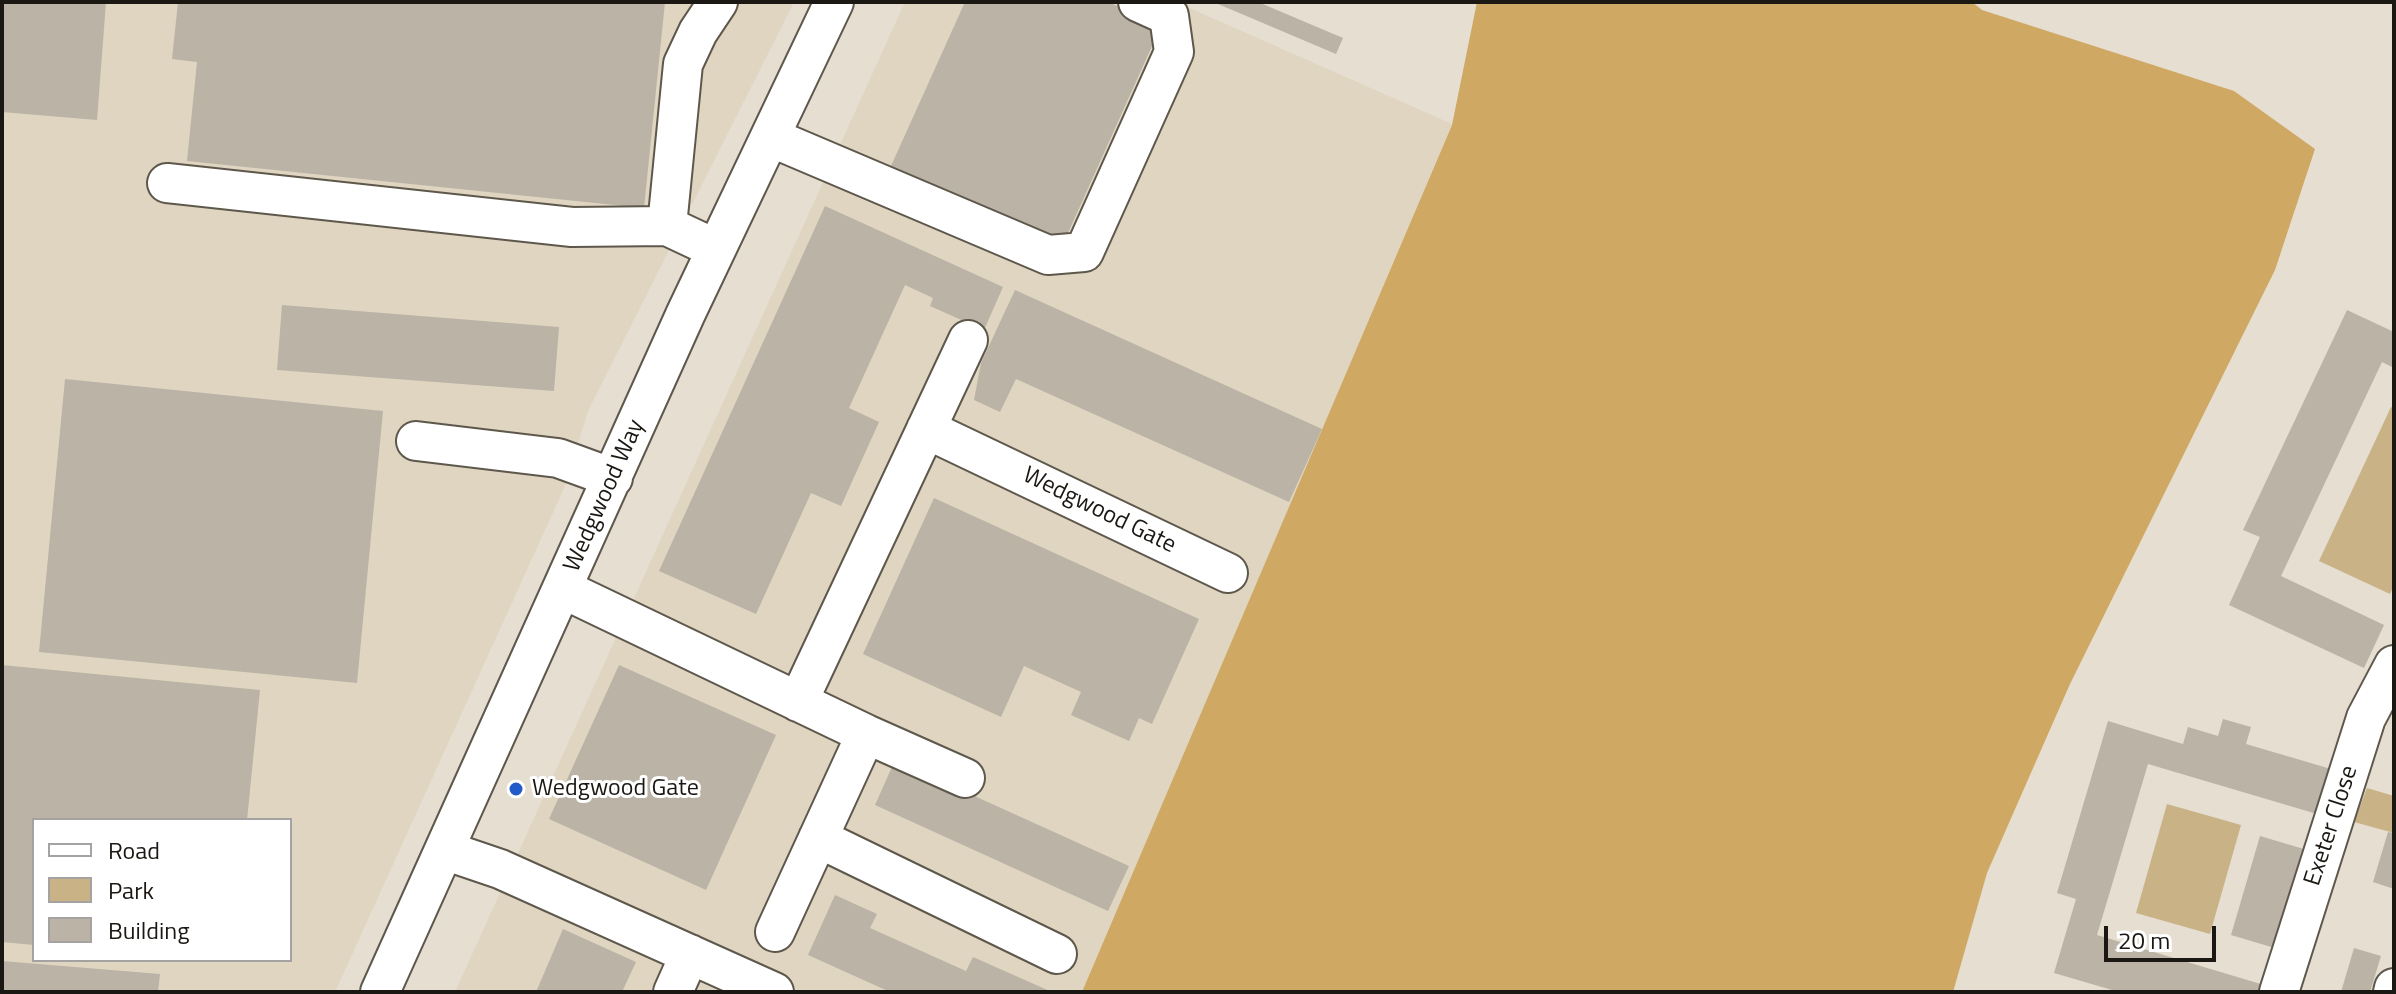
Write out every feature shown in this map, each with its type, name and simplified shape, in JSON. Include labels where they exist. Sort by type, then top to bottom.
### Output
[{"type":"street","points":[[667,226],[683,64],[698,32],[718,2]]},
{"type":"street","name":"Wedgwood Way","points":[[380,992],[716,249],[834,2]]},
{"type":"street","points":[[770,137],[1048,255],[1084,252],[1174,52],[1169,16],[1138,2]]},
{"type":"street","points":[[167,183],[572,227],[667,226],[716,249]]},
{"type":"street","points":[[798,702],[968,340]]},
{"type":"street","name":"Wedgwood Gate","points":[[926,429],[1228,573]]},
{"type":"street","points":[[416,441],[558,458],[613,478]]},
{"type":"street","points":[[563,589],[965,778]]},
{"type":"street","name":"Exeter Close","points":[[2279,992],[2366,718],[2394,665]]},
{"type":"street","points":[[775,932],[866,734]]},
{"type":"street","points":[[818,838],[1057,954]]},
{"type":"street","points":[[444,850],[500,869],[774,992]]},
{"type":"street","points":[[673,992],[690,954]]},
{"type":"shaded area","points":[[2,2],[794,2],[588,411],[565,486],[335,992],[2,992]]},
{"type":"shaded area","points":[[905,2],[1176,2],[1452,124],[1094,968],[1082,992],[455,992]]},
{"type":"shaded area","points":[[1477,2],[1972,2],[1982,10],[2234,91],[2315,149],[2275,270],[2070,684],[1987,873],[1953,992],[1082,992],[1452,125]]},
{"type":"green space","points":[[2391,407],[2394,408],[2394,585],[2390,594],[2319,561]]},
{"type":"green space","points":[[2367,788],[2394,796],[2394,833],[2354,822]]},
{"type":"green space","points":[[2167,804],[2241,825],[2210,934],[2136,913]]},
{"type":"building","points":[[2,2],[106,2],[97,120],[2,112]]},
{"type":"building","points":[[178,2],[665,2],[644,208],[187,161],[197,62],[172,59]]},
{"type":"building","points":[[965,2],[1108,2],[1161,26],[1063,244],[891,166]]},
{"type":"building","points":[[1219,2],[1258,2],[1343,38],[1336,54]]},
{"type":"building","points":[[825,206],[1003,287],[984,330],[930,306],[933,298],[905,285],[849,408],[879,422],[841,506],[811,493],[756,614],[659,571]]},
{"type":"building","points":[[1015,290],[1322,429],[1289,502],[1016,379],[1000,412],[974,400],[981,363]]},
{"type":"building","points":[[282,305],[559,327],[554,391],[277,370]]},
{"type":"building","points":[[2347,310],[2394,332],[2394,368],[2382,362],[2281,576],[2384,625],[2364,668],[2229,605],[2260,537],[2243,530]]},
{"type":"building","points":[[65,379],[383,411],[357,683],[39,652]]},
{"type":"building","points":[[934,498],[1199,619],[1152,724],[1139,718],[1129,741],[1071,715],[1081,692],[1024,666],[1001,717],[863,654]]},
{"type":"building","points":[[2,665],[260,690],[247,818],[32,818],[32,945],[2,942]]},
{"type":"building","points":[[619,665],[776,735],[706,890],[549,819]]},
{"type":"building","points":[[2223,719],[2251,727],[2246,744],[2331,769],[2317,814],[2148,764],[2097,935],[2264,985],[2263,992],[2119,992],[2054,973],[2076,899],[2057,893],[2108,721],[2183,744],[2188,727],[2218,736]]},
{"type":"building","points":[[895,760],[1129,866],[1108,911],[875,805]]},
{"type":"building","points":[[2388,832],[2394,833],[2394,889],[2373,882]]},
{"type":"building","points":[[2260,836],[2307,850],[2278,949],[2231,935]]},
{"type":"building","points":[[835,895],[877,914],[870,928],[966,971],[973,957],[1052,992],[890,992],[808,955]]},
{"type":"building","points":[[563,929],[636,962],[622,992],[536,992]]},
{"type":"building","points":[[2354,948],[2381,956],[2370,992],[2341,992]]},
{"type":"building","points":[[2,961],[160,974],[158,992],[2,992]]},
{"type":"place","name":"Wedgwood Gate","points":[[516,789]]}]
